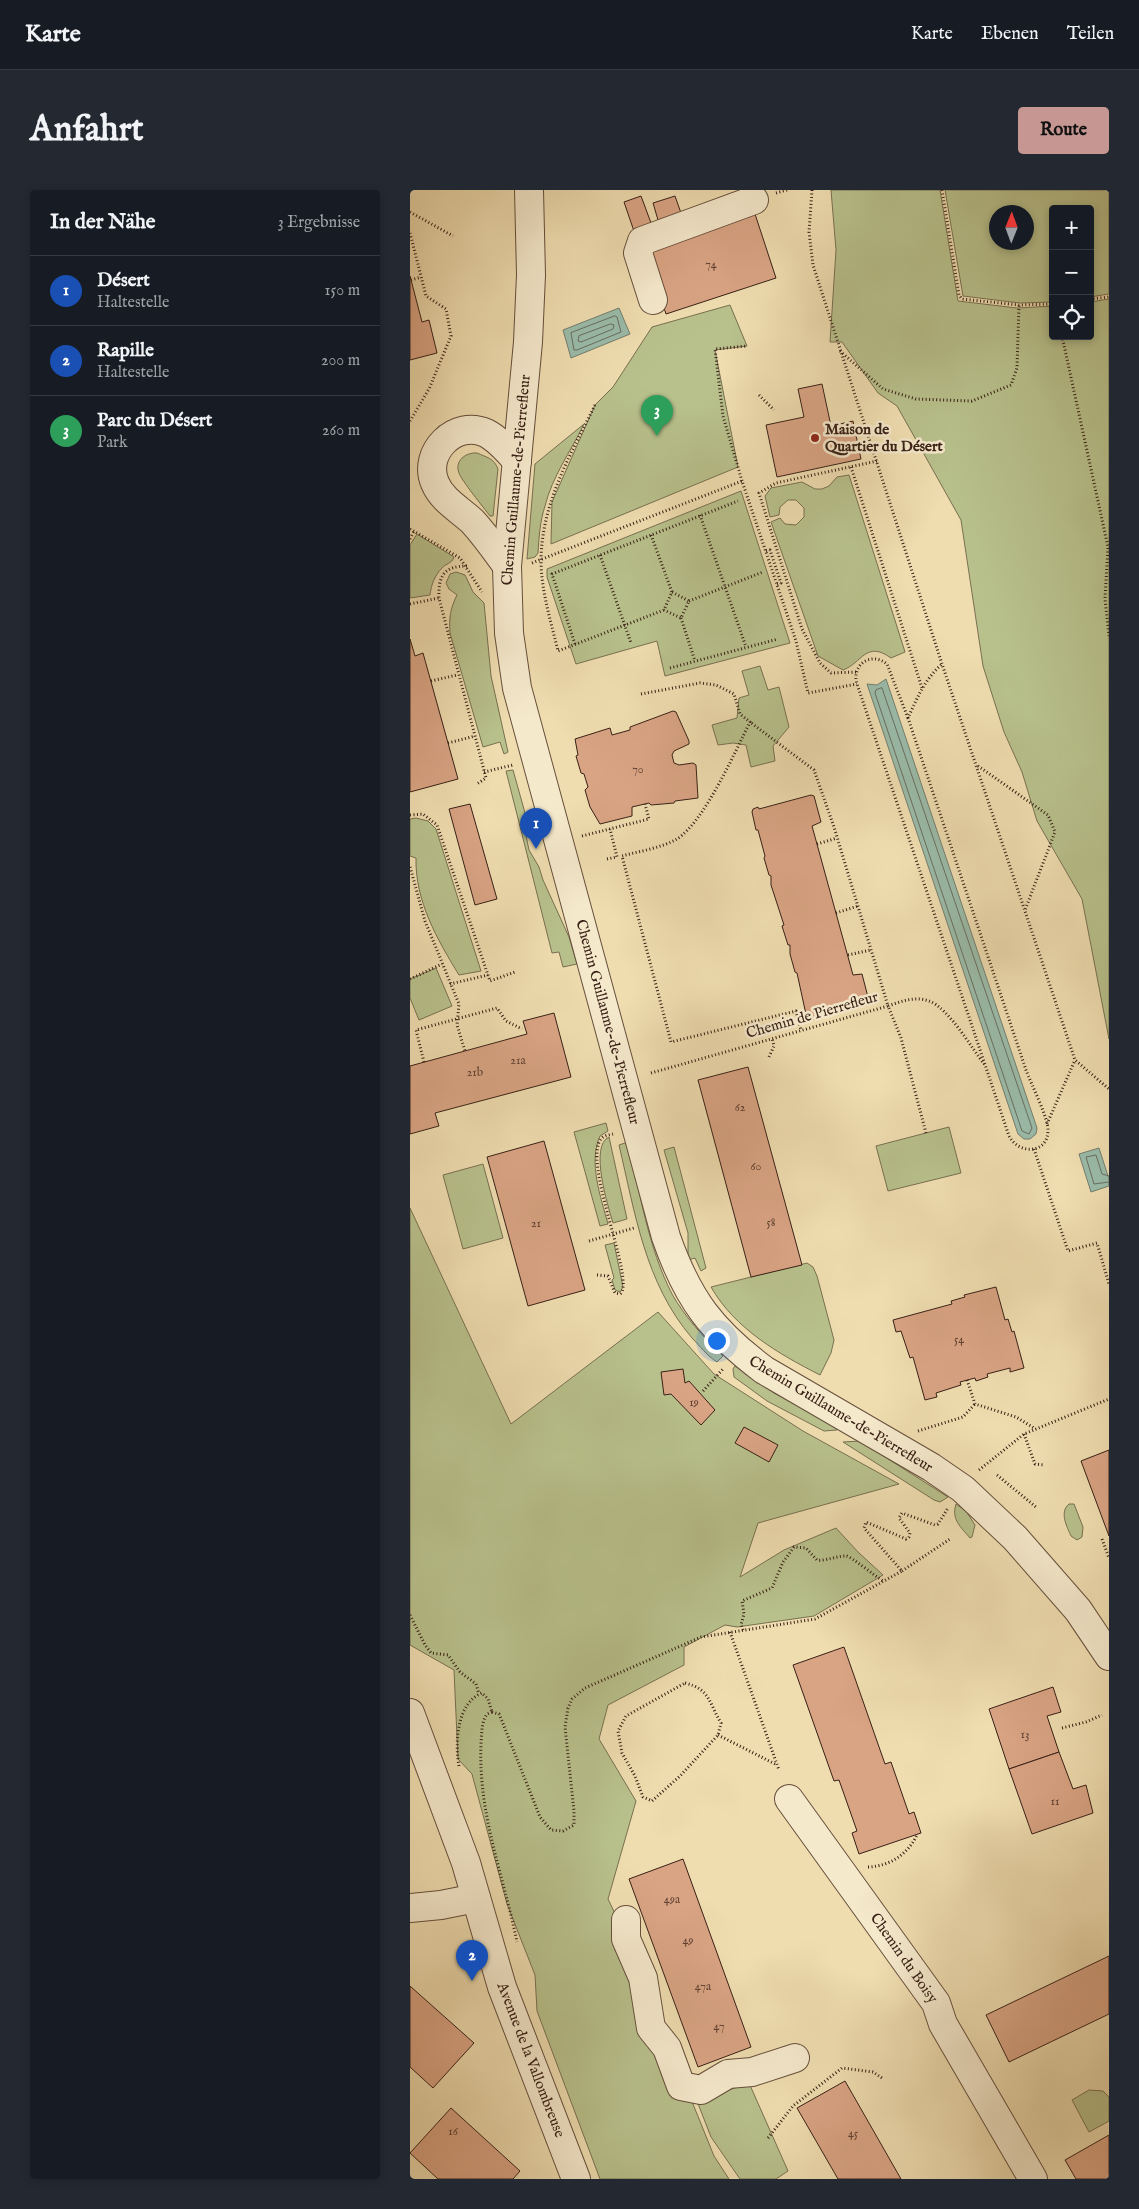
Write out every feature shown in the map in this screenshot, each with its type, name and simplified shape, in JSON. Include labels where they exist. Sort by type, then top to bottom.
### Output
[{"type":"street","name":"Chemin Guillaume-de-Pierrefleur","points":[[529,190],[531,248],[529,318],[508,566],[509,633],[517,688],[674,1263],[696,1303],[726,1341],[764,1370],[931,1467],[963,1489],[1027,1552],[1078,1610],[1109,1656]]},
{"type":"street","points":[[653,300],[638,253],[642,241],[754,200]]},
{"type":"street","points":[[508,566],[471,521],[440,493],[435,484],[432,463],[438,447],[448,438],[464,430],[476,430],[486,433],[496,440],[517,461]]},
{"type":"street","name":"Avenue de la Vallombreuse","points":[[410,1713],[466,1863],[502,1987],[576,2179]]},
{"type":"street","name":"Chemin du Boisy","points":[[789,1799],[936,2003],[943,2024],[1033,2179]]},
{"type":"street","points":[[410,1908],[441,1906],[476,1898]]},
{"type":"street","points":[[626,1920],[626,1938],[642,1978],[651,2028],[667,2048],[681,2086],[702,2090],[728,2074],[752,2072],[795,2058]]},
{"type":"path","points":[[812,190],[810,232],[813,265],[942,664],[1075,1060],[1109,1088]]},
{"type":"path","points":[[942,190],[959,295],[962,299],[1020,305],[1049,304]]},
{"type":"path","points":[[410,212],[453,236]]},
{"type":"path","points":[[410,233],[426,296],[446,309],[451,336],[429,389],[410,421]]},
{"type":"path","points":[[411,280],[421,277]]},
{"type":"path","points":[[1094,299],[1109,297]]},
{"type":"path","points":[[840,350],[883,389],[916,399],[972,401],[1011,385],[1017,368],[1020,305]]},
{"type":"path","points":[[1063,340],[1108,547],[1105,599],[1109,636]]},
{"type":"path","points":[[747,346],[715,349],[723,416],[742,480],[796,641],[808,693],[857,684]]},
{"type":"path","points":[[759,395],[774,410]]},
{"type":"path","points":[[596,405],[550,501],[546,515],[541,561],[545,595],[558,651],[664,610],[672,592]]},
{"type":"path","points":[[856,672],[831,673],[820,663],[802,629],[759,493],[776,483],[877,461]]},
{"type":"path","points":[[851,467],[922,688]]},
{"type":"path","points":[[535,562],[742,480]]},
{"type":"path","points":[[575,644],[552,574],[738,501]]},
{"type":"path","points":[[700,515],[746,648]]},
{"type":"path","points":[[410,529],[450,551],[467,566],[481,592],[485,593]]},
{"type":"path","points":[[410,539],[414,531]]},
{"type":"path","points":[[651,535],[672,592],[689,601]]},
{"type":"path","points":[[766,551],[770,550],[781,583],[777,584]]},
{"type":"path","points":[[600,555],[631,643]]},
{"type":"path","points":[[467,566],[454,566],[446,571],[438,588],[457,674],[486,778],[478,784]]},
{"type":"path","points":[[776,568],[782,566]]},
{"type":"path","points":[[695,661],[681,618],[689,601],[763,572]]},
{"type":"path","points":[[410,604],[439,598]]},
{"type":"path","points":[[664,610],[681,618]]},
{"type":"path","points":[[670,668],[778,639]]},
{"type":"path","points":[[868,659],[878,659],[887,664],[908,718],[1026,1070],[1047,1124],[1047,1136],[1044,1142],[1034,1149],[1022,1149],[1012,1141],[857,684],[856,672],[862,662],[868,659]]},
{"type":"path","points":[[908,718],[922,688],[932,673],[942,664]]},
{"type":"path","points":[[431,681],[457,674]]},
{"type":"path","name":"Chemin de Pierrefleur","points":[[641,694],[700,683],[716,685],[734,694],[740,714],[814,770],[834,827],[888,1006],[651,1073]]},
{"type":"path","points":[[750,722],[696,821],[685,832],[665,844],[622,856],[671,1042],[796,1011],[801,1030]]},
{"type":"path","points":[[448,743],[475,736]]},
{"type":"path","points":[[977,765],[1048,815],[1055,832],[1025,910]]},
{"type":"path","points":[[484,772],[504,767]]},
{"type":"path","points":[[574,838],[649,819],[645,804]]},
{"type":"path","points":[[410,815],[423,814],[438,825],[490,981],[515,972]]},
{"type":"path","points":[[607,859],[617,856],[610,828]]},
{"type":"path","points":[[817,844],[837,838]]},
{"type":"path","points":[[410,867],[425,921],[459,1004],[457,1025],[465,1051]]},
{"type":"path","points":[[836,913],[858,906]]},
{"type":"path","points":[[848,955],[871,950]]},
{"type":"path","points":[[410,979],[442,964]]},
{"type":"path","points":[[450,984],[488,975]]},
{"type":"path","points":[[926,1133],[901,1038],[888,1006],[908,999],[930,1001],[945,1013],[987,1068]]},
{"type":"path","points":[[424,1062],[416,1030],[497,1008],[506,1021],[522,1029]]},
{"type":"path","points":[[769,1057],[774,1046],[772,1038]]},
{"type":"path","points":[[1047,1124],[1075,1060]]},
{"type":"path","points":[[597,1275],[608,1276],[615,1293],[620,1294],[623,1292],[620,1264],[601,1185],[598,1156],[599,1142],[602,1137],[613,1134]]},
{"type":"path","points":[[1034,1149],[1068,1251],[1097,1244],[1109,1284]]},
{"type":"path","points":[[589,1241],[634,1228]]},
{"type":"path","points":[[703,1391],[718,1375]]},
{"type":"path","points":[[967,1380],[975,1404]]},
{"type":"path","points":[[979,1469],[1024,1434],[1035,1428],[1109,1399]]},
{"type":"path","points":[[975,1404],[1016,1417],[1035,1428]]},
{"type":"path","points":[[918,1431],[963,1417],[975,1404]]},
{"type":"path","points":[[1024,1434],[1035,1464],[1045,1465]]},
{"type":"path","points":[[997,1475],[1036,1507]]},
{"type":"path","points":[[902,1571],[864,1528],[863,1524],[870,1522],[906,1539],[910,1533],[899,1518],[902,1512],[935,1526],[945,1512]]},
{"type":"path","points":[[519,1948],[511,1909],[490,1839],[484,1808],[481,1751],[482,1726],[487,1714],[492,1712],[499,1714],[540,1817],[551,1830],[563,1831],[574,1825],[565,1726],[568,1708],[572,1699],[598,1681],[701,1637],[815,1619],[902,1571],[950,1539]]},
{"type":"path","points":[[1102,1539],[1109,1558]]},
{"type":"path","points":[[743,1630],[741,1626],[744,1614],[742,1601],[772,1588],[782,1562],[794,1547],[806,1548],[817,1560],[847,1556],[853,1558],[864,1569],[883,1582]]},
{"type":"path","points":[[410,1615],[424,1645],[431,1652],[448,1655],[460,1672],[476,1684],[479,1694]]},
{"type":"path","points":[[730,1632],[779,1770]]},
{"type":"path","points":[[685,1683],[698,1686],[707,1695],[721,1723],[718,1735],[680,1776],[652,1801],[643,1797],[635,1776],[622,1753],[618,1731],[626,1716],[685,1683]]},
{"type":"path","points":[[459,1770],[456,1750],[459,1728],[467,1707],[479,1694],[485,1694],[492,1712]]},
{"type":"path","points":[[1062,1728],[1086,1722],[1102,1715]]},
{"type":"path","points":[[718,1735],[777,1765]]},
{"type":"path","points":[[866,1868],[889,1863],[898,1858],[906,1852],[917,1835]]},
{"type":"path","points":[[768,2138],[793,2106],[842,2068],[873,2072],[882,2078]]},
{"type":"green space","points":[[831,190],[940,190],[958,301],[1017,308],[1049,306],[1049,340],[1094,340],[1094,301],[1109,299],[1109,1039],[1082,899],[1037,821],[1022,772],[1004,732],[983,666],[961,520],[897,406],[878,393],[842,342],[830,342],[836,250]]},
{"type":"green space","points":[[945,190],[1109,190],[1109,294],[1094,296],[1094,205],[1049,205],[1049,302],[1020,303],[963,296]]},
{"type":"green space","points":[[730,305],[747,346],[715,350],[738,467],[551,544],[552,502],[595,405],[613,387],[652,327]]},
{"type":"green space","points":[[584,424],[548,495],[541,523],[538,553],[535,557],[527,559],[535,464]]},
{"type":"green space","points":[[477,453],[492,460],[498,469],[493,516],[490,516],[459,473],[458,465],[462,458],[469,454]]},
{"type":"green space","points":[[849,475],[905,652],[891,658],[876,651],[870,652],[843,670],[818,656],[771,522],[780,518],[785,524],[796,525],[804,517],[804,508],[796,500],[788,500],[780,507],[779,515],[770,517],[765,496],[771,488],[802,482],[815,489],[822,489],[829,486],[837,477]]},
{"type":"green space","points":[[741,491],[790,643],[665,676],[657,641],[576,664],[547,577],[547,569]]},
{"type":"green space","points":[[417,534],[454,557],[437,574],[432,584],[430,595],[410,598],[410,545]]},
{"type":"green space","points":[[456,572],[465,575],[473,592],[484,603],[491,676],[508,752],[504,754],[500,742],[483,747],[450,633],[450,614],[457,595],[449,589],[446,583],[450,574]]},
{"type":"green space","points":[[760,666],[768,690],[779,687],[789,727],[773,746],[775,761],[751,767],[746,745],[733,743],[718,745],[712,725],[737,718],[739,698],[749,695],[742,671]]},
{"type":"green space","points":[[513,770],[527,820],[523,821],[529,850],[539,867],[569,937],[577,964],[563,967],[559,952],[552,953],[506,771]]},
{"type":"green space","points":[[416,818],[428,821],[436,829],[481,971],[459,975],[429,919],[419,889],[416,858],[410,856],[410,819]]},
{"type":"green space","points":[[436,968],[452,1006],[419,1020],[410,998],[410,979]]},
{"type":"green space","points":[[606,1123],[608,1131],[600,1136],[595,1157],[599,1192],[608,1224],[600,1226],[574,1132]]},
{"type":"green space","points":[[949,1127],[961,1173],[888,1191],[876,1146]]},
{"type":"green space","points":[[609,1137],[627,1219],[613,1223],[604,1191],[600,1164],[600,1152],[603,1143]]},
{"type":"green space","points":[[628,1142],[645,1220],[664,1276],[672,1294],[683,1311],[702,1335],[723,1356],[717,1362],[692,1338],[676,1317],[652,1271],[637,1221],[619,1145]]},
{"type":"green space","points":[[674,1147],[706,1268],[701,1271],[695,1258],[688,1260],[688,1233],[664,1150]]},
{"type":"green space","points":[[483,1164],[503,1238],[463,1249],[443,1175]]},
{"type":"green space","points":[[410,1208],[511,1424],[658,1312],[714,1374],[803,1431],[899,1484],[758,1523],[740,1577],[784,1550],[836,1528],[883,1575],[814,1616],[737,1627],[725,1625],[684,1647],[684,1665],[608,1705],[599,1739],[636,1801],[608,1899],[621,1926],[714,2156],[729,2179],[600,2179],[537,2011],[535,1975],[507,1904],[472,1774],[458,1759],[454,1670],[410,1645]]},
{"type":"green space","points":[[614,1243],[623,1287],[620,1292],[615,1290],[612,1280],[614,1278],[605,1245]]},
{"type":"green space","points":[[807,1263],[813,1267],[817,1276],[834,1340],[831,1353],[820,1375],[774,1349],[745,1328],[732,1316],[711,1287]]},
{"type":"green space","points":[[735,1366],[774,1393],[838,1428],[837,1430],[824,1431],[767,1401],[734,1377],[733,1369]]},
{"type":"green space","points":[[860,1441],[948,1497],[940,1502],[934,1500],[843,1442]]},
{"type":"green space","points":[[956,1504],[966,1511],[975,1525],[972,1537],[970,1538],[960,1527],[956,1519]]},
{"type":"green space","points":[[1069,1504],[1074,1504],[1083,1527],[1082,1537],[1077,1540],[1071,1536],[1065,1520],[1066,1507]]},
{"type":"green space","points":[[749,2083],[788,2171],[776,2179],[740,2179],[711,2137],[697,2101]]},
{"type":"green space","points":[[1089,2090],[1103,2091],[1109,2097],[1109,2121],[1089,2132],[1072,2100]]},
{"type":"water","points":[[619,308],[630,334],[571,358],[563,330]]},
{"type":"water","points":[[886,679],[1037,1128],[1036,1134],[1030,1139],[1024,1139],[1018,1134],[867,684],[877,685]]},
{"type":"water","points":[[1099,1148],[1109,1179],[1109,1186],[1091,1192],[1079,1154]]},
{"type":"building","points":[[641,196],[654,231],[636,237],[624,202]]},
{"type":"building","points":[[675,196],[681,213],[658,220],[653,203]]},
{"type":"building","points":[[755,214],[776,278],[666,314],[645,251]]},
{"type":"building","points":[[410,276],[422,322],[429,320],[437,353],[410,360]]},
{"type":"building","points":[[822,384],[831,426],[853,421],[861,459],[777,477],[766,425],[804,417],[798,389]]},
{"type":"building","points":[[410,639],[415,656],[423,653],[458,779],[410,792]]},
{"type":"building","points":[[673,711],[676,712],[689,741],[689,744],[674,751],[672,755],[674,763],[679,765],[693,763],[696,765],[698,798],[675,801],[674,803],[651,805],[649,803],[632,807],[632,816],[600,824],[590,807],[585,790],[588,787],[576,756],[578,755],[575,739],[610,728],[612,735],[630,730],[630,727]]},
{"type":"building","points":[[811,795],[814,796],[821,822],[812,826],[853,975],[862,974],[869,1001],[811,1020],[807,1019],[797,973],[795,972],[790,954],[790,945],[788,945],[782,926],[784,925],[771,885],[771,876],[769,875],[752,812],[753,809],[758,807],[759,809]]},
{"type":"building","points":[[470,804],[497,899],[475,905],[449,809]]},
{"type":"building","points":[[554,1013],[571,1077],[435,1113],[439,1126],[410,1134],[410,1066],[527,1034],[523,1021]]},
{"type":"building","points":[[748,1067],[802,1265],[751,1277],[698,1080]]},
{"type":"building","points":[[544,1141],[585,1290],[528,1306],[487,1157]]},
{"type":"building","points":[[996,1287],[1005,1320],[1008,1319],[1012,1332],[1014,1331],[1024,1368],[1010,1372],[1010,1368],[987,1374],[988,1377],[976,1381],[975,1378],[960,1382],[961,1385],[936,1393],[937,1397],[925,1400],[913,1357],[910,1358],[901,1331],[896,1332],[893,1320],[952,1304],[951,1301],[965,1297],[964,1295]]},
{"type":"building","points":[[683,1369],[685,1383],[689,1381],[715,1410],[701,1425],[671,1394],[664,1395],[661,1372]]},
{"type":"building","points":[[744,1427],[778,1445],[769,1462],[735,1443]]},
{"type":"building","points":[[1109,1450],[1109,1536],[1081,1461]]},
{"type":"building","points":[[844,1647],[885,1764],[891,1762],[909,1814],[914,1812],[921,1833],[859,1854],[852,1833],[857,1831],[839,1780],[834,1781],[793,1665]]},
{"type":"building","points":[[1053,1687],[1061,1712],[1047,1716],[1059,1752],[1009,1769],[989,1709]]},
{"type":"building","points":[[1059,1752],[1073,1789],[1086,1785],[1093,1813],[1032,1834],[1009,1769]]},
{"type":"building","points":[[683,1859],[751,2047],[698,2067],[629,1879]]},
{"type":"building","points":[[1109,1956],[1109,2014],[1009,2062],[986,2015]]},
{"type":"building","points":[[410,1986],[474,2043],[433,2088],[410,2067]]},
{"type":"building","points":[[845,2081],[901,2179],[838,2179],[797,2108]]},
{"type":"building","points":[[451,2108],[520,2171],[513,2179],[438,2179],[410,2153]]},
{"type":"building","points":[[1109,2135],[1109,2179],[1076,2179],[1065,2160]]},
{"type":"place","name":"Parc du Désert","points":[[657,436]]},
{"type":"place","name":"Maison de Quartier du Désert","points":[[815,438]]},
{"type":"place","name":"Désert","points":[[536,849]]},
{"type":"place","name":"Rapille","points":[[472,1981]]}]
